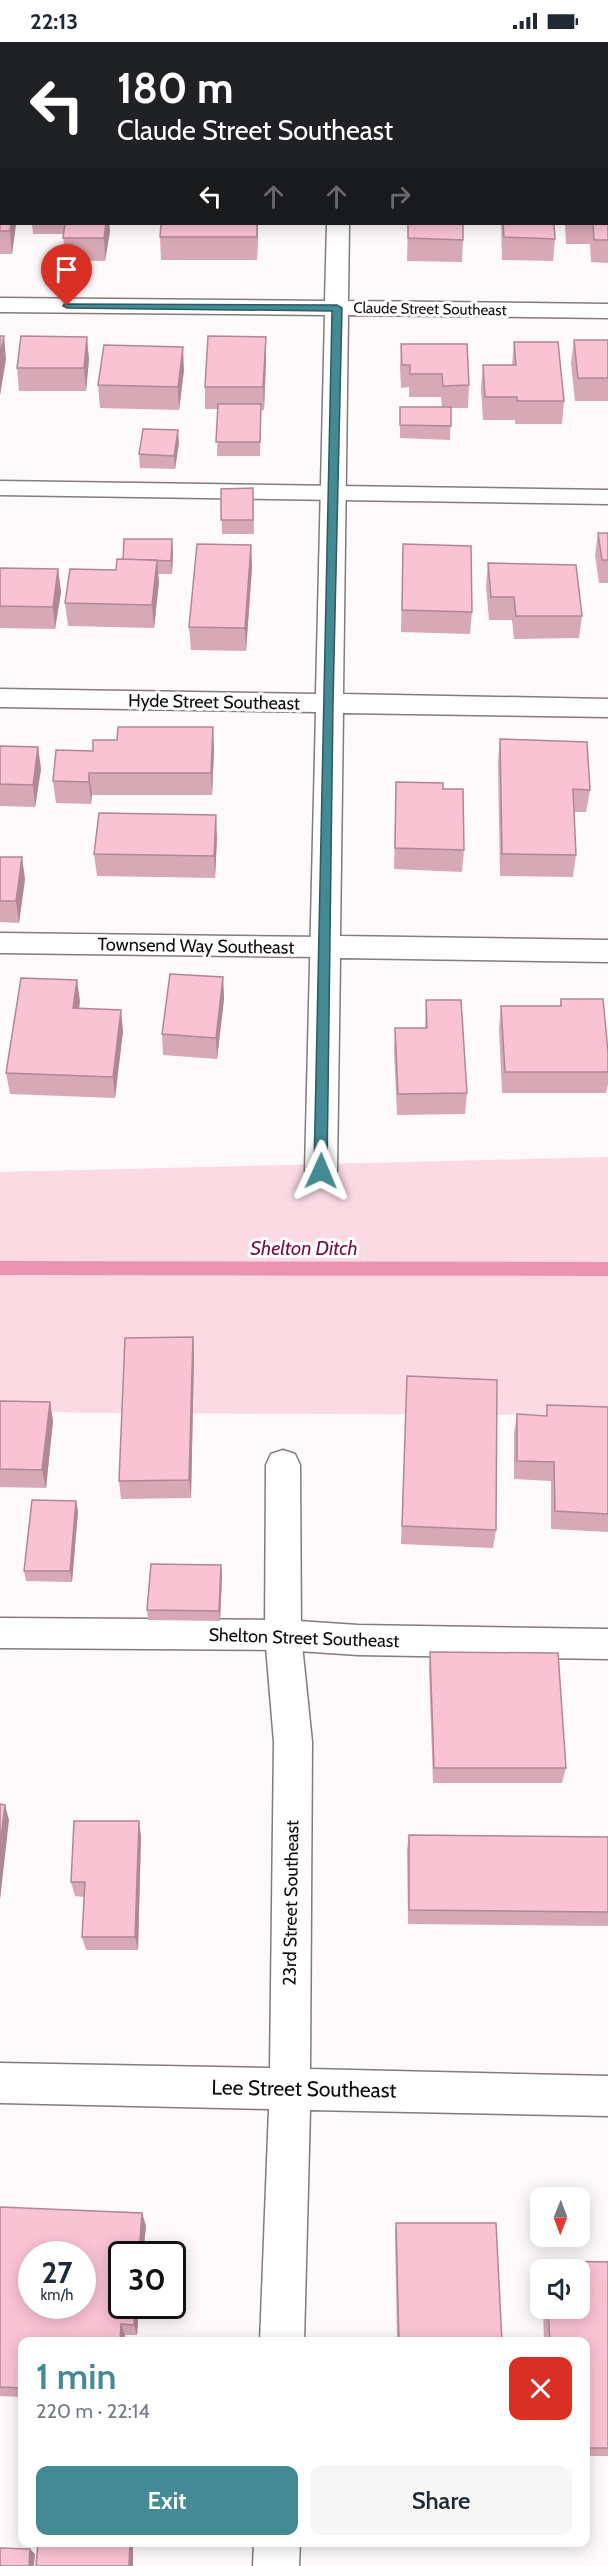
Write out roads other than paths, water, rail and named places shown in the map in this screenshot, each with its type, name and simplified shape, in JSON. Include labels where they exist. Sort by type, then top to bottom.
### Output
[{"type":"street","points":[[321,1171],[327,703],[338,225]]},
{"type":"street","name":"Claude Street Southeast","points":[[0,305],[608,311]]},
{"type":"street","name":"Hyde Street Southeast","points":[[0,698],[608,708]]},
{"type":"street","name":"Townsend Way Southeast","points":[[324,947],[608,951]]},
{"type":"street","name":"23rd Street Southeast","points":[[282,2337],[290,2088],[293,1742],[283,1635],[283,1466]]},
{"type":"street","name":"Lee Street Southeast","points":[[0,2083],[608,2096]]},
{"type":"street","points":[[276,2566],[277,2547]]},
{"type":"lane","points":[[0,488],[608,497]]},
{"type":"lane","name":"Townsend Way Southeast","points":[[0,944],[324,947]]},
{"type":"lane","name":"Shelton Street Southeast","points":[[0,1633],[283,1635],[358,1640],[608,1644]]},
{"type":"waterway","name":"Shelton Ditch","points":[[0,1268],[608,1269]]}]
